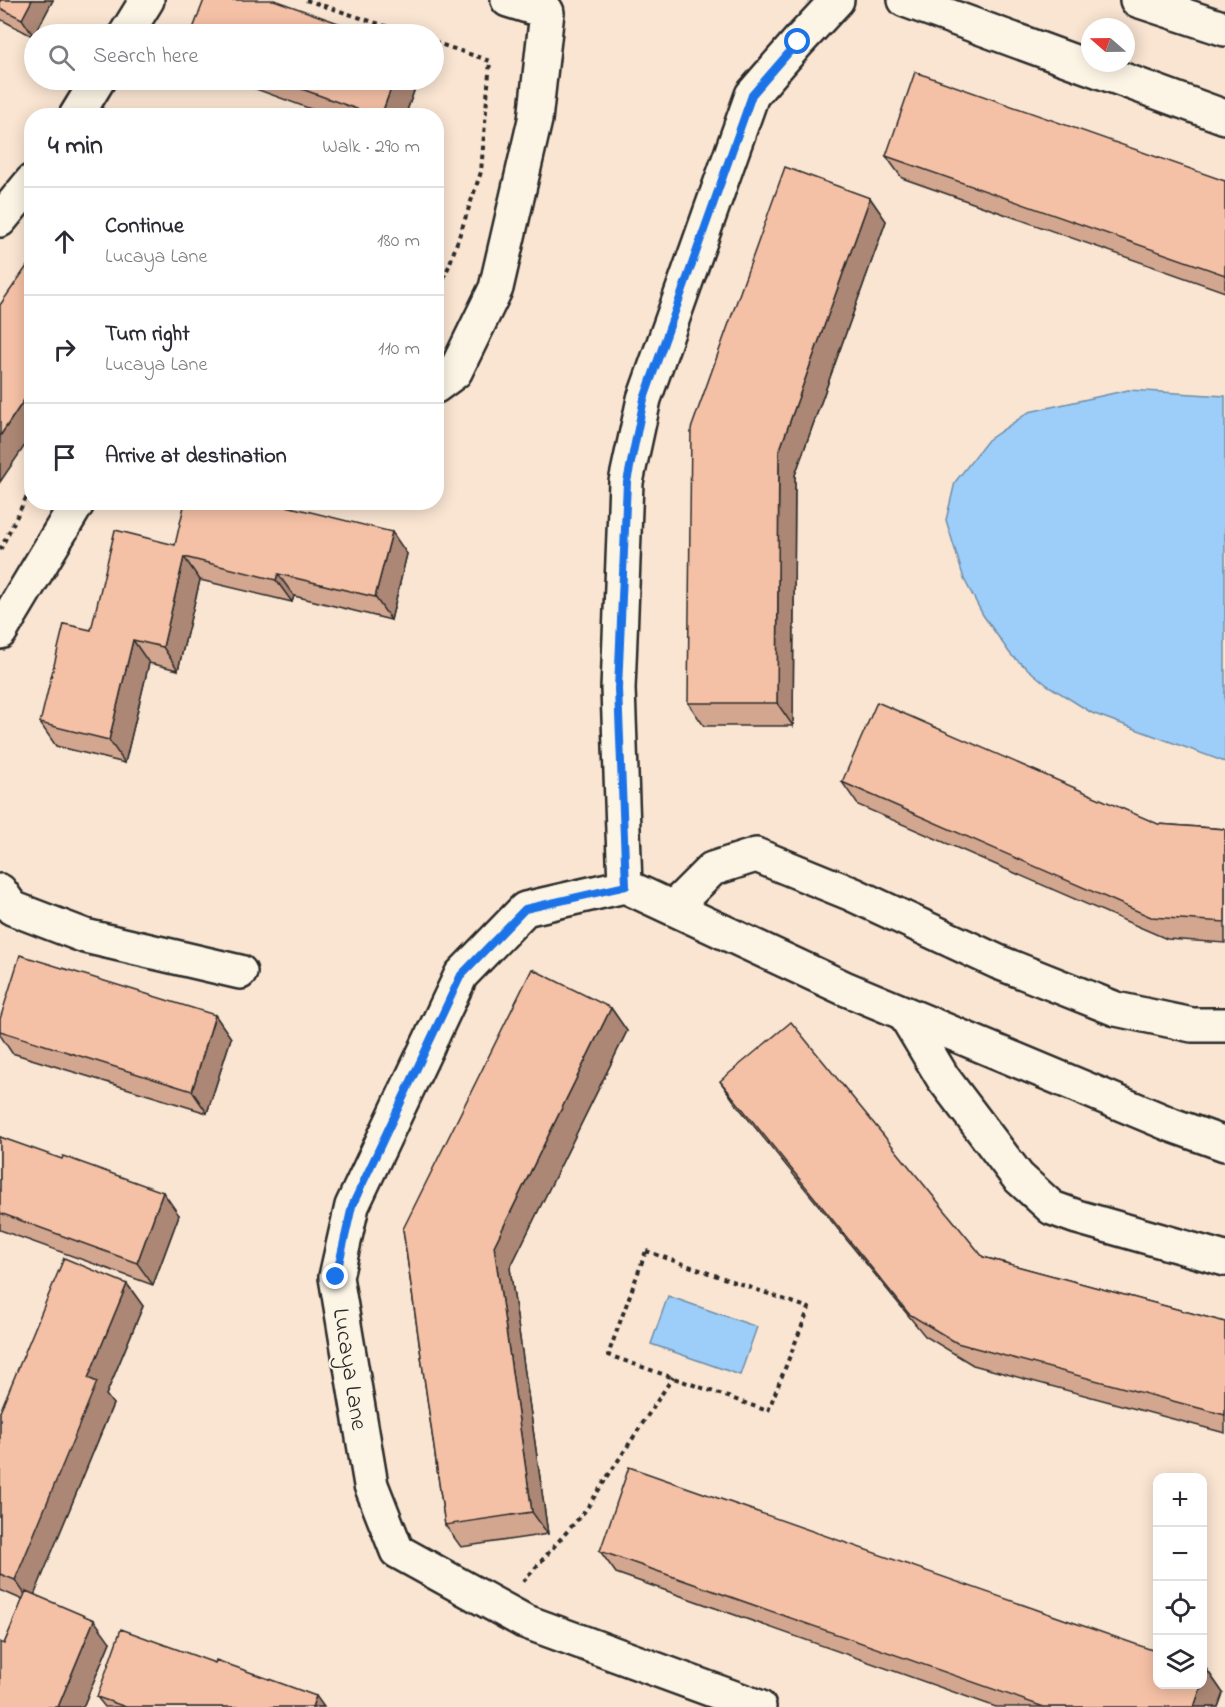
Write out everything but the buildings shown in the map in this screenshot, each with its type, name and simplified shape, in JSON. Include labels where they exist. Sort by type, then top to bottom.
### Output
[{"type":"street","points":[[132,24],[147,0]]},
{"type":"street","points":[[444,380],[455,372],[496,288],[535,120],[551,6],[508,0]]},
{"type":"street","points":[[837,0],[752,95],[644,399],[627,482],[618,689],[626,886],[904,1013],[1161,1121],[1225,1144]]},
{"type":"street","points":[[905,0],[1225,117]]},
{"type":"street","points":[[1137,0],[1225,29]]},
{"type":"street","points":[[81,108],[93,90]]},
{"type":"street","points":[[0,220],[24,191]]},
{"type":"street","points":[[0,632],[73,510]]},
{"type":"street","points":[[673,908],[712,869],[756,855],[852,894],[998,962],[1116,1009],[1192,1025],[1225,1025]]},
{"type":"street","name":"Lucaya Lane","points":[[626,886],[525,909],[461,975],[352,1206],[336,1277],[371,1485],[397,1551],[525,1620],[759,1707]]},
{"type":"street","points":[[0,891],[12,908],[85,936],[240,972]]},
{"type":"street","points":[[904,1013],[943,1078],[1018,1177],[1053,1208],[1077,1217],[1225,1259]]},
{"type":"path","points":[[306,0],[379,24]]},
{"type":"path","points":[[444,45],[490,61],[481,172],[444,277]]},
{"type":"path","points":[[0,549],[24,502]]},
{"type":"path","points":[[646,1251],[809,1308],[768,1411],[672,1377],[608,1355],[646,1251]]},
{"type":"path","points":[[501,1608],[585,1511],[672,1377]]},
{"type":"water","points":[[1128,390],[1225,396],[1225,762],[1092,713],[1047,685],[1011,655],[983,615],[964,579],[946,520],[955,482],[988,440],[1029,412]]},
{"type":"water","points":[[668,1296],[757,1327],[740,1375],[651,1344]]},
{"type":"route","points":[[336,1277],[352,1206],[461,975],[525,909],[626,886],[618,689],[627,482],[644,399],[752,95],[798,42]]}]
